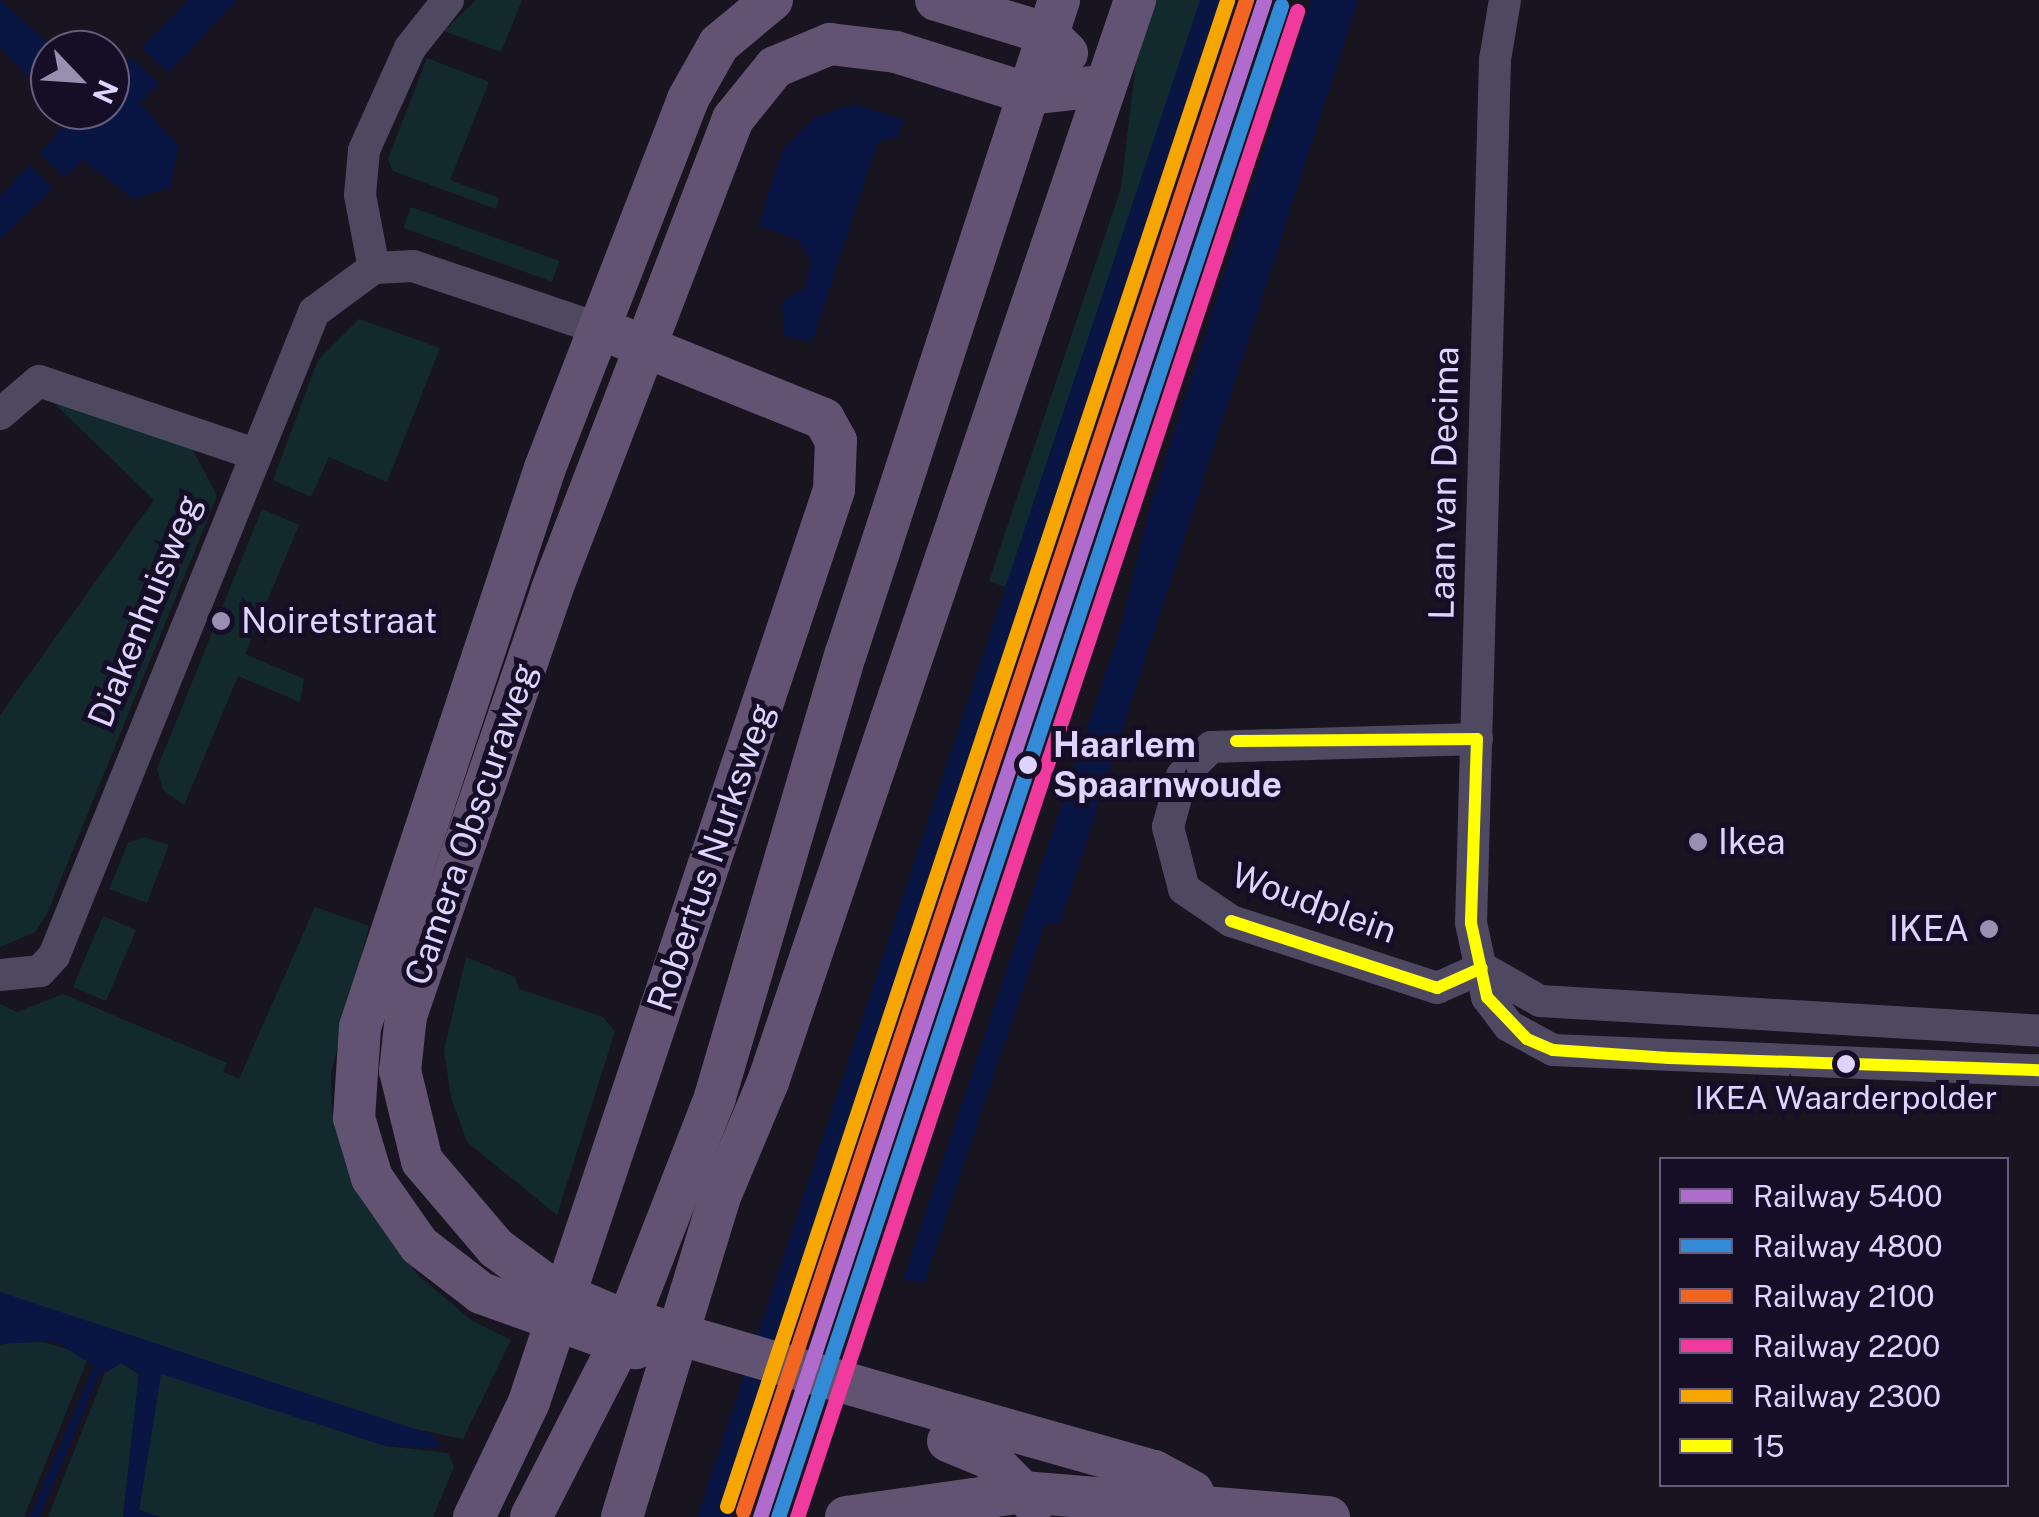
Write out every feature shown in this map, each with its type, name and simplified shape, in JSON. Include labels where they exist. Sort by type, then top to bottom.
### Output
[{"type":"main road","name":"Camera Obscuraweg","points":[[772,0],[736,25],[702,70],[600,329],[484,720],[405,954],[354,1058],[358,1139],[410,1235],[481,1293],[562,1328],[952,1428],[1154,1471],[1215,1505],[1329,1517]]},
{"type":"main road","points":[[936,0],[1054,17],[1100,86]]},
{"type":"main road","points":[[622,1517],[719,1200],[892,725],[1100,86],[1135,0]]},
{"type":"main road","points":[[531,1517],[617,1349],[715,1097],[846,653],[1054,17]]},
{"type":"main road","name":"Camera Obscuraweg","points":[[484,720],[645,346],[732,119],[788,58],[830,44],[871,46],[1029,94],[1100,86]]},
{"type":"main road","name":"Robertus Nurksweg","points":[[474,1517],[529,1402],[834,490],[836,442],[824,419],[600,329]]},
{"type":"main road","name":"Camera Obscuraweg","points":[[405,954],[402,1042],[408,1120],[442,1195],[496,1248],[554,1291],[612,1314],[952,1428],[1036,1504]]},
{"type":"main road","points":[[846,1517],[937,1498],[1036,1504],[1215,1505]]},
{"type":"street","points":[[448,0],[410,48],[364,150],[360,195],[374,268],[413,266],[600,329]]},
{"type":"street","name":"Laan van Decima","points":[[1504,0],[1495,60],[1471,923],[1487,997],[1509,1026],[1554,1050],[2039,1070]]},
{"type":"street","name":"Diakenhuisweg","points":[[0,976],[40,971],[54,956],[252,452],[314,312],[374,268]]},
{"type":"street","points":[[0,414],[39,381],[252,452]]},
{"type":"street","name":"Woudplein","points":[[1477,739],[1236,742],[1193,757],[1168,828],[1184,890],[1209,910],[1438,988],[1482,968]]},
{"type":"street","points":[[1482,968],[1540,1001],[2039,1031]]},
{"type":"green space","points":[[476,0],[522,0],[501,52],[444,31]]},
{"type":"green space","points":[[1156,0],[1204,0],[1013,590],[989,581],[1121,188],[1136,62]]},
{"type":"green space","points":[[427,58],[489,82],[450,180],[499,198],[496,209],[393,171],[388,159]]},
{"type":"green space","points":[[411,207],[559,261],[552,282],[403,228]]},
{"type":"green space","points":[[359,319],[440,348],[387,482],[329,457],[311,497],[273,480],[318,360]]},
{"type":"green space","points":[[70,402],[192,448],[217,496],[46,916],[35,932],[0,947],[0,715],[154,500],[54,403]]},
{"type":"green space","points":[[262,509],[299,525],[245,654],[304,679],[300,702],[238,676],[184,805],[163,790],[157,769]]},
{"type":"green space","points":[[144,837],[169,845],[147,903],[109,889],[128,843]]},
{"type":"green space","points":[[315,907],[369,926],[331,1073],[332,1113],[357,1189],[418,1275],[471,1320],[511,1340],[463,1439],[363,1418],[0,1292],[0,1004],[17,1012],[63,994],[227,1063],[223,1072],[239,1079]]},
{"type":"green space","points":[[103,916],[136,930],[106,1001],[73,987]]},
{"type":"green space","points":[[466,957],[515,977],[519,989],[603,1017],[615,1031],[557,1215],[467,1142],[451,1097],[444,1050]]},
{"type":"green space","points":[[31,1338],[89,1356],[24,1517],[0,1517],[0,1345]]},
{"type":"green space","points":[[121,1363],[139,1374],[123,1517],[48,1517],[105,1373]]},
{"type":"green space","points":[[161,1373],[386,1446],[448,1453],[454,1467],[433,1517],[159,1517],[139,1510]]},
{"type":"shaded area","points":[[0,0],[34,30],[30,30],[30,78],[0,48]]},
{"type":"shaded area","points":[[188,0],[237,0],[140,103],[178,146],[171,187],[133,199],[83,160],[0,239],[0,197],[60,130],[130,130],[130,59]]},
{"type":"shaded area","points":[[1311,0],[1358,0],[1060,923],[1045,923],[924,1283],[903,1280],[1121,627],[1148,514]]},
{"type":"shaded area","points":[[855,104],[905,120],[897,137],[878,141],[812,342],[784,336],[782,301],[805,288],[811,261],[797,239],[758,226],[783,149],[815,117]]},
{"type":"shaded area","points":[[0,1292],[433,1435],[442,1448],[386,1446],[161,1374],[139,1510],[159,1517],[123,1517],[139,1374],[121,1363],[105,1373],[55,1341],[0,1344]]},
{"type":"pier","points":[[141,47],[170,74],[161,85],[131,57]]},
{"type":"pier","points":[[37,150],[66,179],[55,190],[26,161]]},
{"type":"waterway","points":[[713,1517],[1216,0]]},
{"type":"waterway","points":[[34,1517],[100,1360]]},
{"type":"rail line","name":"2300","points":[[727,1506],[1227,0]]},
{"type":"rail line","name":"2100","points":[[743,1511],[1246,0]]},
{"type":"rail line","name":"5400","points":[[760,1517],[1264,0]]},
{"type":"rail line","name":"4800","points":[[778,1517],[1281,6]]},
{"type":"rail line","name":"2200","points":[[797,1517],[1297,11]]},
{"type":"transit line","name":"15","points":[[1477,739],[1471,923],[1487,997],[1527,1039],[1553,1050],[1669,1058],[2039,1070]]},
{"type":"transit line","name":"15","points":[[1236,741],[1477,739]]},
{"type":"transit line","name":"15","points":[[1231,921],[1437,988],[1482,968]]},
{"type":"place","name":"Noiretstraat","points":[[221,621]]},
{"type":"place","name":"Haarlem Spaarnwoude","points":[[1028,765]]},
{"type":"place","name":"Ikea","points":[[1698,842]]},
{"type":"place","name":"IKEA","points":[[1989,929]]},
{"type":"place","name":"IKEA Waarderpolder","points":[[1846,1064]]}]
